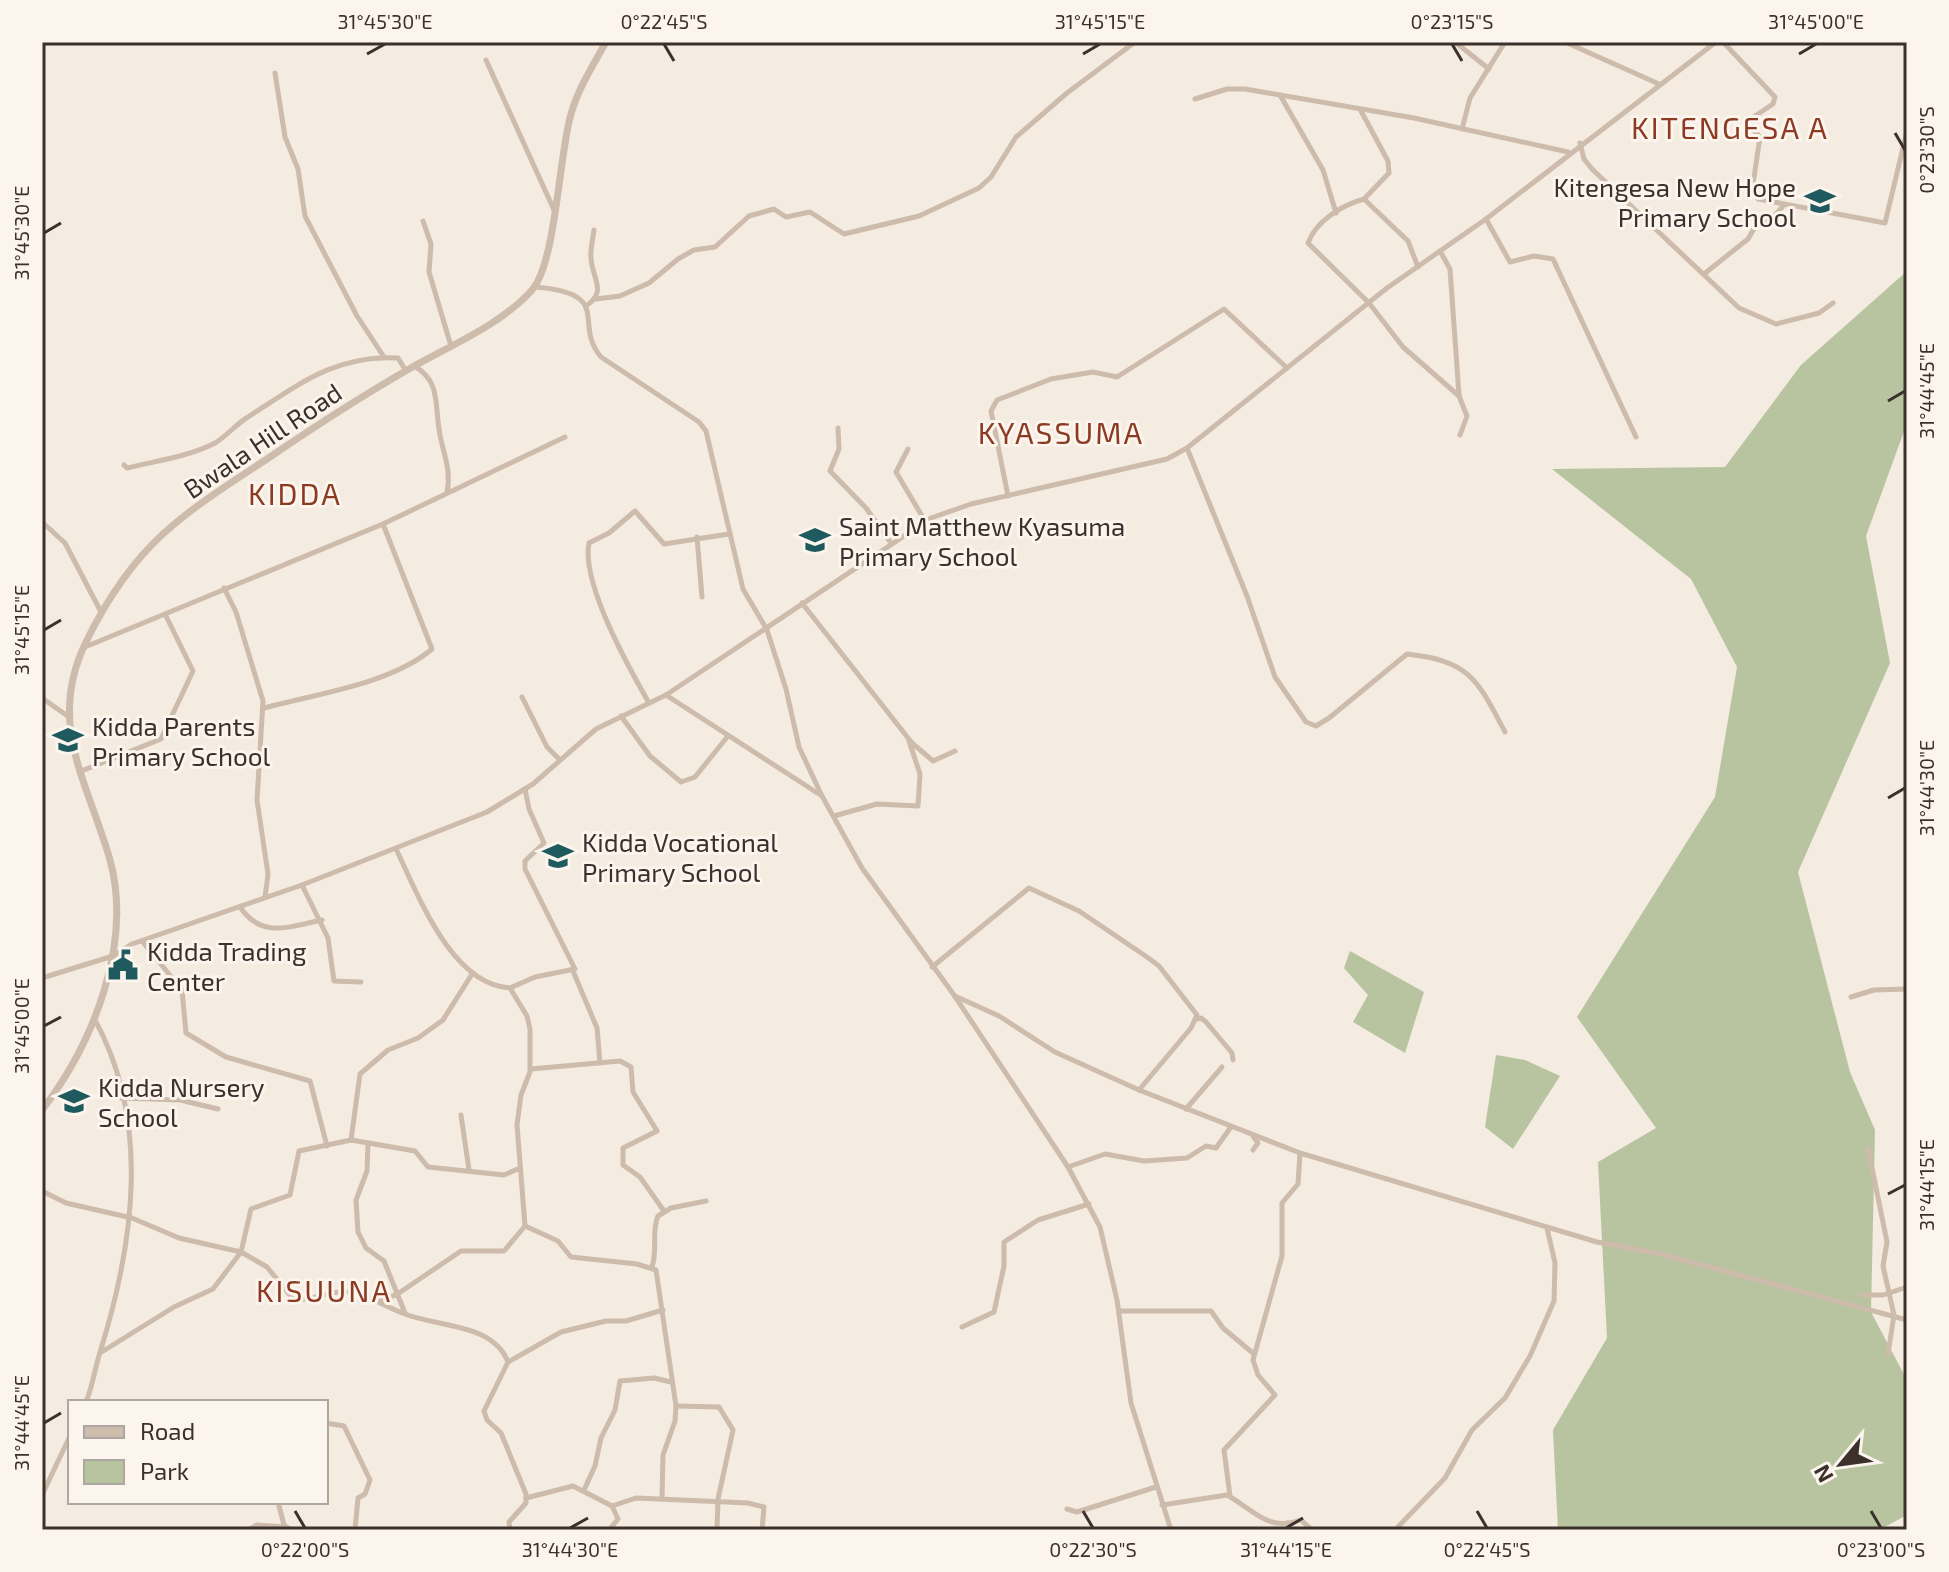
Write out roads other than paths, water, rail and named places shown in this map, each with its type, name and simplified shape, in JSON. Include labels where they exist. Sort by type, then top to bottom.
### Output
[{"type":"street","points":[[606,42],[570,117],[555,211],[536,287],[568,292],[586,306],[593,344],[601,357],[699,422],[706,431],[743,589],[767,630],[781,671],[799,747],[822,796],[862,868],[954,995],[1068,1167],[1100,1227],[1119,1311],[1131,1403],[1171,1530]]},
{"type":"street","points":[[586,306],[596,299],[620,296],[649,283],[694,250],[715,247],[749,216],[774,209],[786,217],[810,212],[844,234],[919,216],[979,188],[991,177],[1016,137],[1067,93],[1135,42]]},
{"type":"street","points":[[1455,42],[1489,69]]},
{"type":"street","points":[[1462,129],[1470,98],[1505,42]]},
{"type":"street","points":[[1565,42],[1660,85]]},
{"type":"street","points":[[42,978],[113,956],[142,941],[302,885],[487,812],[525,789],[596,729],[666,695],[925,521],[971,504],[1167,459],[1187,448],[1369,303],[1486,219],[1580,143],[1716,42]]},
{"type":"street","points":[[1723,42],[1774,94],[1773,104],[1746,122],[1760,137],[1752,191],[1758,199],[1885,223],[1907,131]]},
{"type":"street","points":[[486,60],[555,211]]},
{"type":"street","points":[[1907,61],[1907,92]]},
{"type":"street","points":[[275,73],[285,137],[298,169],[305,216],[357,316],[384,357]]},
{"type":"street","points":[[1195,99],[1227,89],[1280,95],[1569,152]]},
{"type":"street","points":[[1280,95],[1323,170],[1336,213]]},
{"type":"street","points":[[1361,111],[1388,161],[1389,173],[1364,199],[1350,203],[1319,224],[1308,243],[1369,303],[1403,347],[1459,396]]},
{"type":"street","points":[[1580,143],[1584,159],[1592,169],[1739,308],[1776,324],[1819,313],[1833,303]]},
{"type":"street","points":[[1364,199],[1408,241],[1418,267]]},
{"type":"street","points":[[1704,274],[1748,239],[1756,225],[1770,221],[1785,205]]},
{"type":"street","points":[[1486,219],[1510,262],[1534,256],[1553,259],[1636,437]]},
{"type":"street","points":[[423,221],[431,244],[429,272],[451,346]]},
{"type":"street","points":[[594,230],[590,256],[599,290],[596,299]]},
{"type":"street","points":[[1440,251],[1450,269],[1448,280],[1455,321],[1459,396],[1467,416],[1460,435]]},
{"type":"street","name":"Bwala Hill Road","points":[[42,1110],[62,1082],[94,1017],[118,932],[114,880],[78,772],[69,717],[74,675],[101,612],[164,534],[336,412],[507,312],[536,287]]},
{"type":"street","points":[[1008,496],[991,411],[997,400],[1051,379],[1093,372],[1117,377],[1224,309],[1287,368]]},
{"type":"street","points":[[124,465],[128,468],[172,459],[213,444],[247,417],[323,369],[384,357],[398,358],[406,371]]},
{"type":"street","points":[[414,366],[427,375],[439,403],[438,427],[448,460],[446,494]]},
{"type":"street","points":[[838,428],[839,449],[830,471],[866,508],[891,543]]},
{"type":"street","points":[[84,647],[383,524],[565,437]]},
{"type":"street","points":[[1187,448],[1247,596],[1275,677],[1306,722],[1316,726],[1329,718],[1404,656],[1412,655],[1463,668],[1486,697],[1505,732]]},
{"type":"street","points":[[908,449],[896,472],[925,521]]},
{"type":"street","points":[[649,703],[623,657],[603,610],[590,572],[587,546],[635,511],[664,544],[729,534]]},
{"type":"street","points":[[42,522],[65,543],[101,612]]},
{"type":"street","points":[[264,708],[350,687],[417,660],[432,649],[383,524]]},
{"type":"street","points":[[697,537],[702,597]]},
{"type":"street","points":[[224,588],[236,612],[264,708],[257,800],[268,874],[265,898]]},
{"type":"street","points":[[802,603],[908,737],[933,761],[955,751]]},
{"type":"street","points":[[78,772],[119,754],[153,744],[170,726],[193,671],[165,614]]},
{"type":"street","points":[[666,695],[822,796]]},
{"type":"street","points":[[522,697],[547,747],[560,760]]},
{"type":"street","points":[[42,698],[69,717]]},
{"type":"street","points":[[621,716],[650,756],[685,782],[695,777],[728,736]]},
{"type":"street","points":[[834,816],[877,804],[918,806],[920,774],[908,737]]},
{"type":"street","points":[[525,789],[529,809],[544,843],[525,861],[525,869],[566,949],[597,1028],[600,1063]]},
{"type":"street","points":[[396,849],[435,927],[472,974],[495,986],[510,988],[535,977],[573,971]]},
{"type":"street","points":[[302,885],[322,920],[331,946],[334,981],[361,982]]},
{"type":"street","points":[[932,967],[1034,888],[1079,911],[1154,962],[1196,1011],[1191,1028],[1139,1090]]},
{"type":"street","points":[[240,907],[258,926],[278,929],[322,920]]},
{"type":"street","points":[[142,941],[182,990],[186,1033],[226,1057],[310,1081],[327,1146]]},
{"type":"street","points":[[351,1140],[360,1074],[388,1050],[418,1038],[443,1020],[472,974]]},
{"type":"street","points":[[375,1300],[396,1295],[461,1251],[504,1251],[525,1226],[517,1125],[521,1095],[531,1069],[527,1016],[510,988]]},
{"type":"street","points":[[1851,997],[1874,990],[1907,989]]},
{"type":"street","points":[[954,995],[999,1016],[1055,1052],[1139,1090],[1300,1153],[1547,1228],[1907,1320]]},
{"type":"street","points":[[87,1400],[132,1218],[133,1170],[110,1054],[94,1017]]},
{"type":"street","points":[[1194,1020],[1199,1018],[1206,1022],[1232,1053],[1233,1060]]},
{"type":"street","points":[[531,1069],[620,1061],[633,1070],[633,1092],[657,1131],[623,1148],[623,1165],[640,1177],[664,1211]]},
{"type":"street","points":[[1186,1109],[1222,1067]]},
{"type":"street","points":[[121,1098],[180,1100],[218,1109]]},
{"type":"street","points":[[461,1115],[469,1170]]},
{"type":"street","points":[[1068,1167],[1105,1154],[1144,1161],[1187,1158],[1206,1146],[1216,1148],[1231,1127]]},
{"type":"street","points":[[1253,1135],[1258,1143],[1253,1150]]},
{"type":"street","points":[[100,1353],[174,1307],[213,1289],[241,1252],[251,1209],[286,1198],[293,1190],[299,1151],[351,1140],[415,1151],[428,1167],[504,1175],[520,1168]]},
{"type":"street","points":[[368,1144],[367,1171],[356,1200],[358,1232],[366,1248],[384,1261],[406,1315]]},
{"type":"street","points":[[1868,1148],[1887,1242],[1883,1266],[1894,1315],[1888,1354]]},
{"type":"street","points":[[1300,1153],[1298,1184],[1282,1203],[1282,1256],[1254,1354],[1258,1375],[1275,1395],[1224,1450],[1230,1496],[1257,1517],[1292,1528],[1301,1520],[1312,1530]]},
{"type":"street","points":[[42,1191],[66,1203],[132,1218],[179,1238],[241,1252],[267,1267],[293,1299],[316,1299],[345,1291],[375,1300],[406,1315],[469,1330],[495,1344],[508,1362]]},
{"type":"street","points":[[652,1267],[658,1249],[655,1222],[664,1211],[706,1201]]},
{"type":"street","points":[[962,1327],[994,1312],[1004,1266],[1004,1242],[1038,1220],[1089,1204]]},
{"type":"street","points":[[525,1226],[558,1241],[571,1257],[656,1270],[676,1406],[675,1421],[663,1455],[662,1499]]},
{"type":"street","points":[[1395,1530],[1445,1478],[1472,1430],[1505,1398],[1530,1356],[1554,1301],[1555,1263],[1547,1228]]},
{"type":"street","points":[[1861,1295],[1907,1287]]},
{"type":"street","points":[[526,1498],[501,1433],[484,1417],[508,1362],[561,1332],[606,1321],[626,1321],[663,1310]]},
{"type":"street","points":[[1119,1311],[1211,1311],[1223,1328],[1254,1354]]},
{"type":"street","points":[[584,1490],[595,1466],[601,1438],[615,1410],[620,1381],[654,1378],[671,1382]]},
{"type":"street","points":[[676,1406],[719,1407],[731,1423],[733,1433],[718,1499],[717,1530]]},
{"type":"street","points":[[328,1423],[344,1426],[370,1480],[369,1489],[358,1498],[355,1530]]},
{"type":"street","points":[[42,1495],[68,1440]]},
{"type":"street","points":[[42,1475],[49,1479]]},
{"type":"street","points":[[510,1530],[509,1522],[526,1498],[562,1487],[584,1490],[612,1506],[618,1519],[609,1530]]},
{"type":"street","points":[[1067,1509],[1077,1512],[1156,1487]]},
{"type":"street","points":[[1162,1505],[1230,1496]]},
{"type":"street","points":[[612,1506],[631,1498],[718,1499],[763,1506],[766,1512],[762,1530]]},
{"type":"street","points":[[248,1530],[257,1525],[288,1529],[279,1504]]},
{"type":"place","name":"Kitengesa New Hope Primary School","points":[[1820,201]]},
{"type":"place","name":"Saint Matthew Kyasuma Primary School","points":[[815,540]]},
{"type":"place","name":"Kidda Parents Primary School","points":[[68,740]]},
{"type":"place","name":"Kidda Vocational Primary School","points":[[558,856]]},
{"type":"place","name":"Kidda Trading Center","points":[[123,965]]},
{"type":"place","name":"Kidda Nursery School","points":[[74,1101]]},
{"type":"district","name":"KITENGESA A","points":[[1730,127]]},
{"type":"district","name":"KYASSUMA","points":[[1061,432]]},
{"type":"district","name":"KIDDA","points":[[295,493]]},
{"type":"district","name":"KISUUNA","points":[[324,1290]]}]
